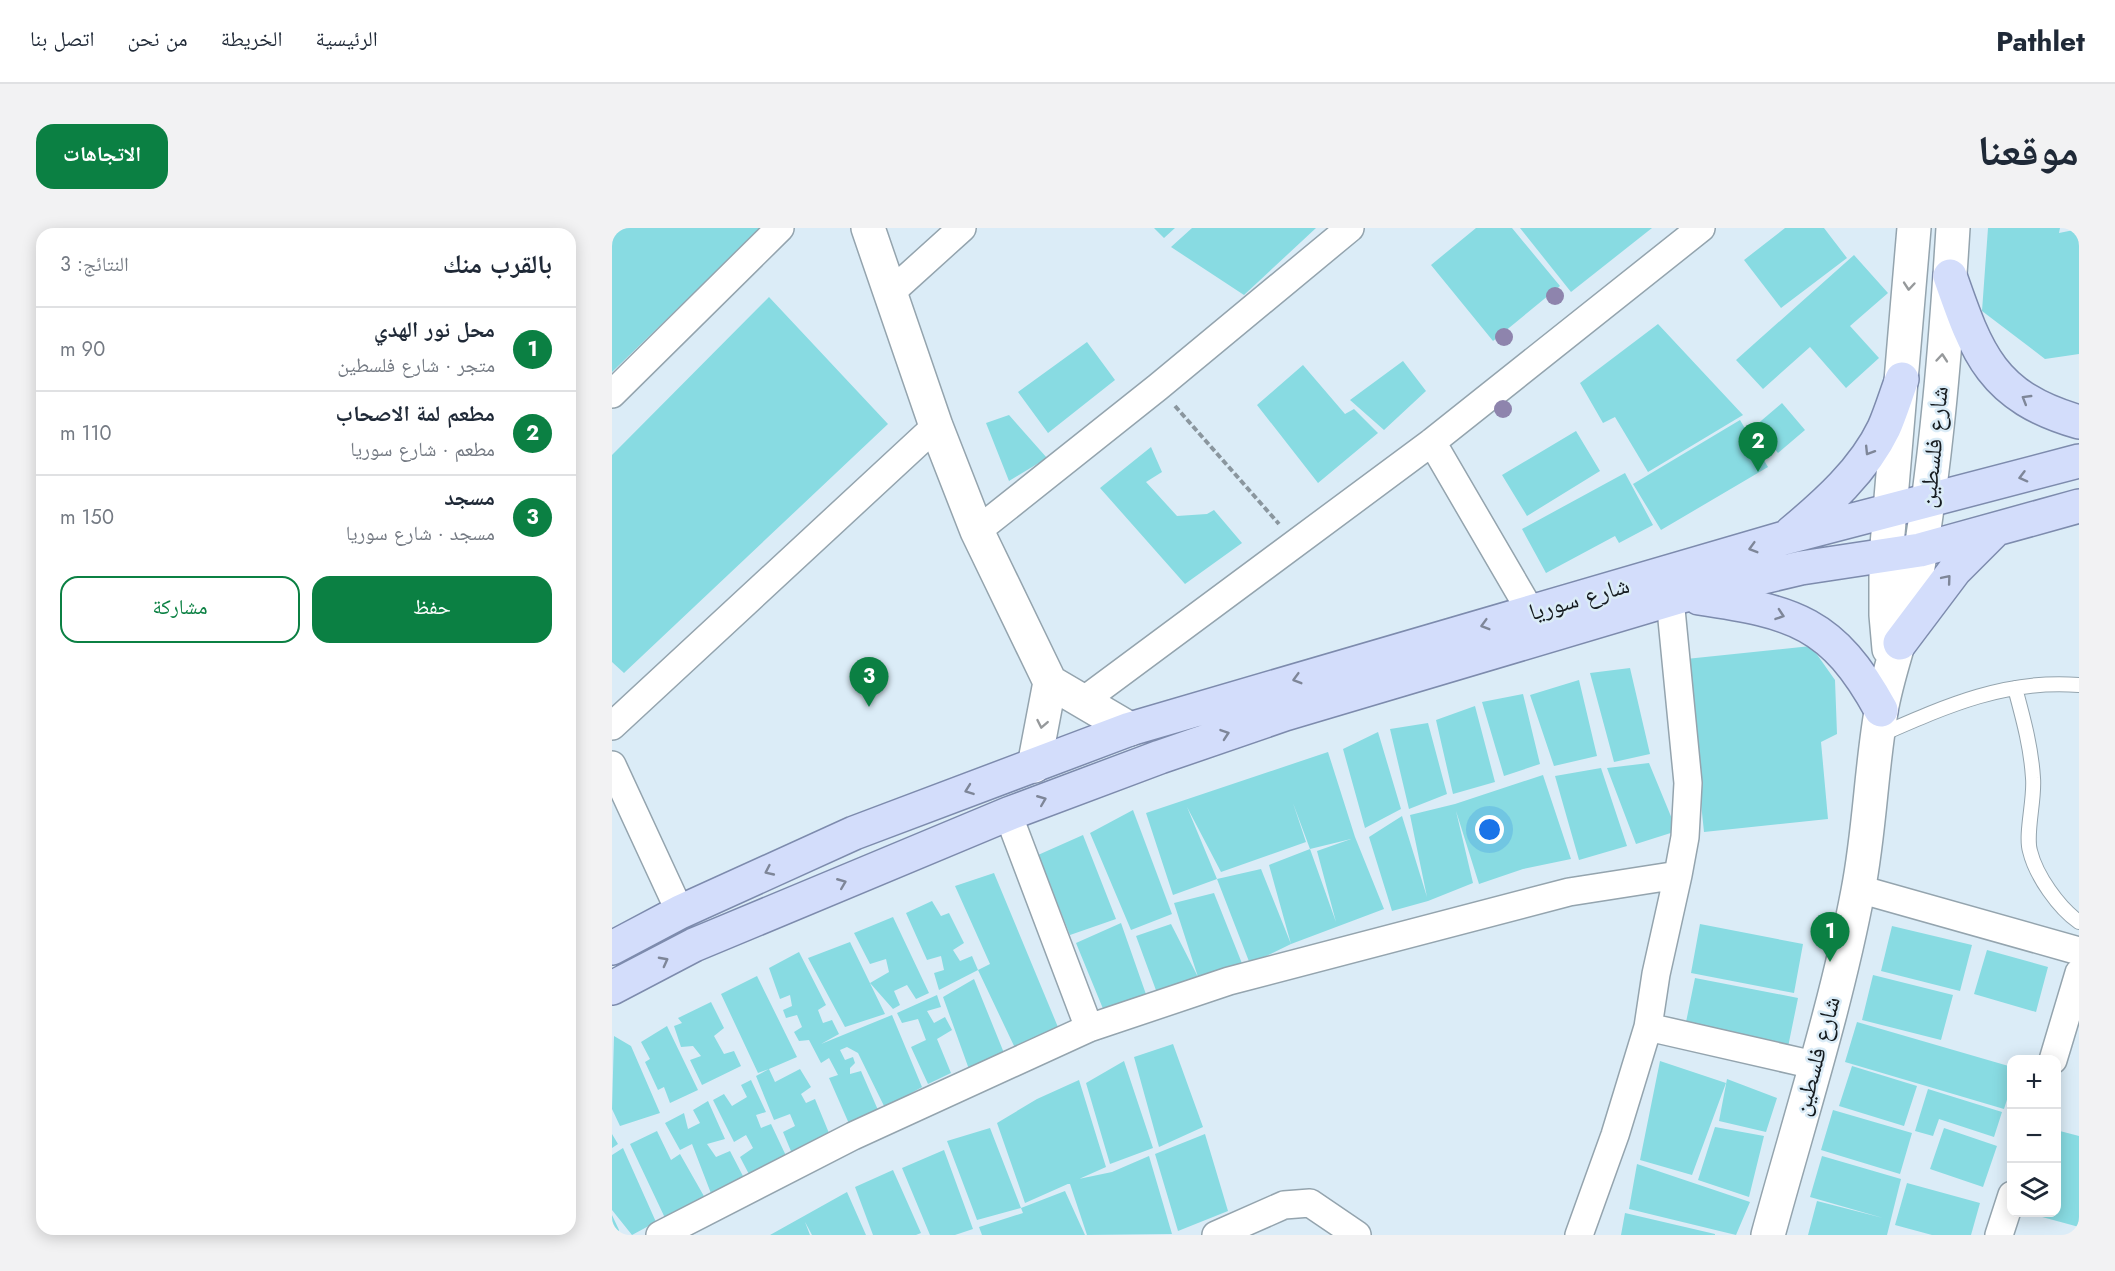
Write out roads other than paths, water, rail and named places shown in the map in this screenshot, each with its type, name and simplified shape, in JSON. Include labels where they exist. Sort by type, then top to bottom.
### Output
[{"type":"main road","points":[[1950,276],[1968,331],[1993,373],[2021,397],[2057,416],[2079,422]]},
{"type":"main road","points":[[1784,538],[1818,510],[1864,459],[1883,429],[1902,379]]},
{"type":"main road","name":"شارع سوريا","points":[[612,948],[680,912],[854,833],[1130,729],[1784,538],[2079,461]]},
{"type":"main road","points":[[612,988],[694,945],[1008,814],[1160,757],[1285,714],[1676,598],[1801,568],[1886,557],[1920,550],[2079,506]]},
{"type":"main road","points":[[1895,653],[1955,570],[1998,528]]},
{"type":"main road","points":[[1676,598],[1758,607],[1820,632],[1844,653],[1864,678],[1880,723]]},
{"type":"street","points":[[612,394],[780,228]]},
{"type":"street","points":[[868,228],[936,426],[977,531],[1050,682],[1130,729]]},
{"type":"street","points":[[889,294],[962,228]]},
{"type":"street","points":[[977,531],[1158,387],[1350,228]]},
{"type":"street","points":[[1083,701],[1432,442],[1701,228]]},
{"type":"street","name":"شارع فلسطين","points":[[1895,653],[1886,615],[1886,557],[1914,228]]},
{"type":"street","name":"شارع فلسطين","points":[[1767,1235],[1859,890],[1880,723],[1929,502],[1953,228]]},
{"type":"street","points":[[612,726],[936,426]]},
{"type":"street","points":[[1432,442],[1531,612]]},
{"type":"street","points":[[1579,1235],[1615,1135],[1648,1027],[1656,974],[1685,837],[1688,783],[1676,598]]},
{"type":"street","points":[[1034,766],[1050,682]]},
{"type":"street","points":[[612,765],[680,912]]},
{"type":"street","points":[[1008,814],[1089,1028]]},
{"type":"street","points":[[660,1235],[853,1136],[1089,1028],[1229,981],[1558,895],[1678,875]]},
{"type":"street","points":[[1859,890],[2079,951]]},
{"type":"street","points":[[2054,1055],[2079,973]]},
{"type":"street","points":[[1648,1027],[1814,1065]]},
{"type":"street","points":[[1216,1235],[1284,1205],[1310,1203],[1357,1235]]},
{"type":"street","points":[[2000,1235],[2007,1212]]},
{"type":"lane","points":[[1880,723],[1969,698],[2015,688],[2047,682],[2079,685]]},
{"type":"lane","points":[[2015,688],[2029,739],[2034,781],[2029,851],[2053,896],[2064,911],[2079,922]]},
{"type":"place","name":"مطعم لمة الاصحاب","points":[[1758,472]]},
{"type":"place","name":"مسجد","points":[[869,707]]},
{"type":"place","name":"محل نور الهدي","points":[[1830,962]]}]
